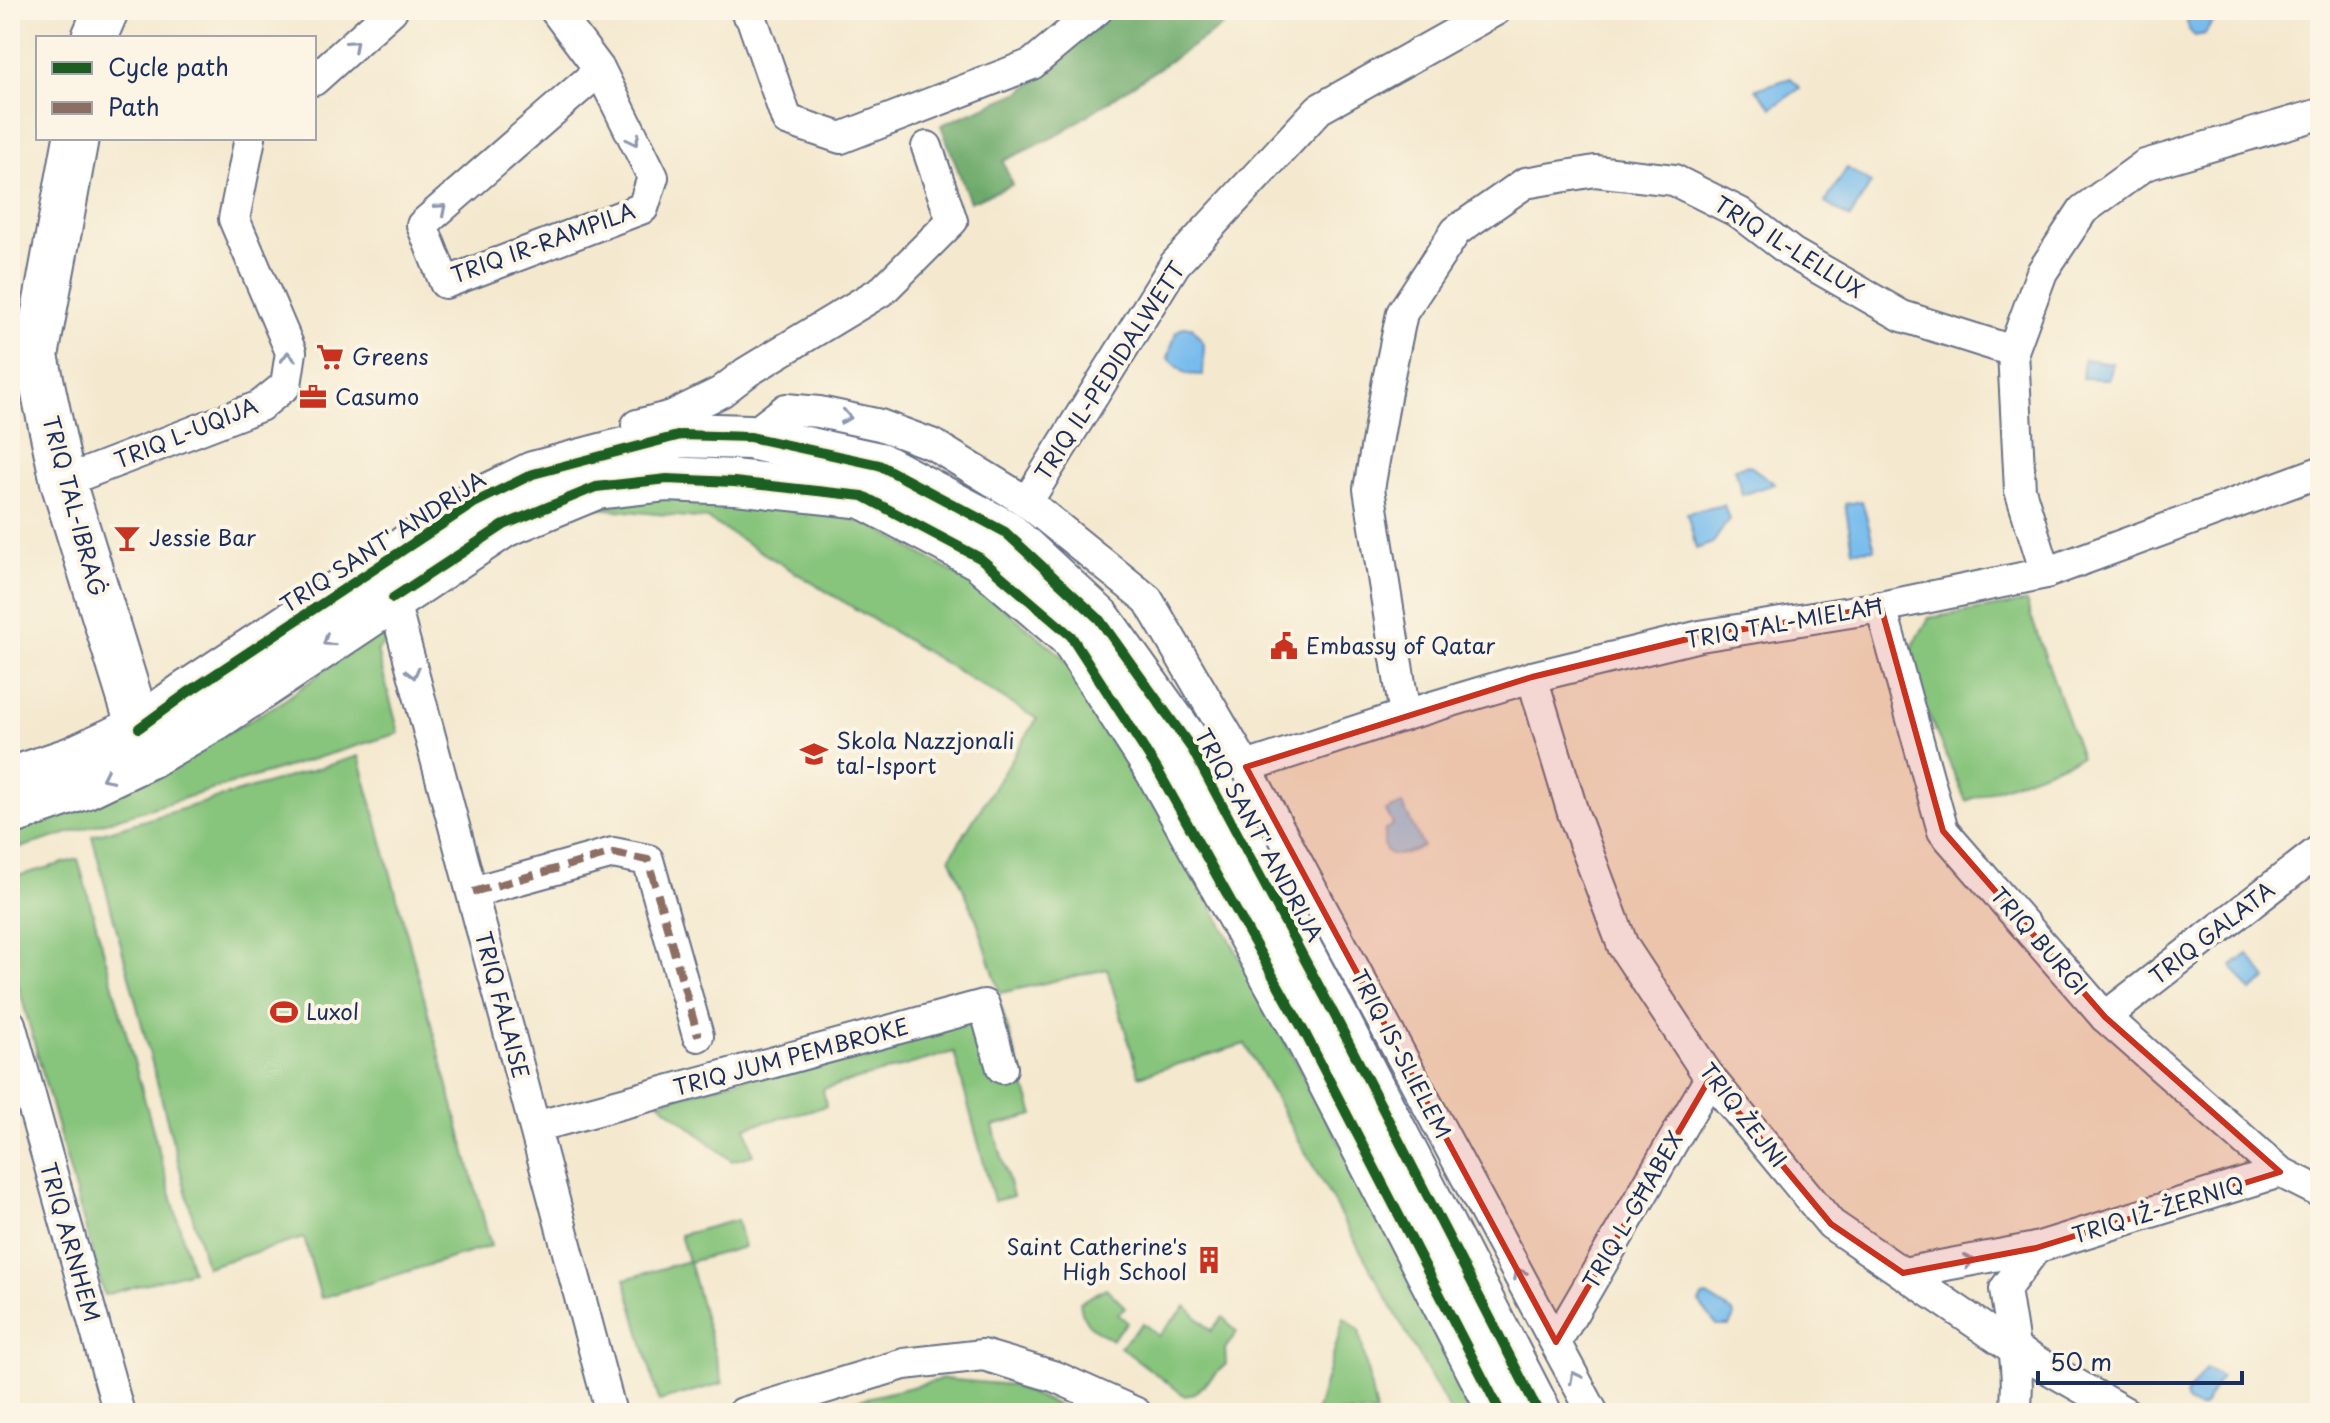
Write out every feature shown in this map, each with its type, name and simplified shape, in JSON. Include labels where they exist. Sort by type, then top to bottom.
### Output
[{"type":"main road","points":[[95,36],[106,10]]},
{"type":"main road","name":"TRIQ TAL-IBRAĠ","points":[[76,140],[23,359],[139,728]]},
{"type":"main road","name":"TRIQ SANT' ANDRIJA","points":[[10,780],[72,759],[139,728],[474,503],[533,474],[681,435],[750,437],[879,465],[1005,532],[1099,619],[1192,749],[1335,1016],[1539,1413]]},
{"type":"main road","points":[[10,813],[84,787],[151,755],[215,718],[504,525],[596,487],[667,479],[734,482],[863,496],[980,558],[1071,636],[1157,769],[1306,1035],[1501,1413]]},
{"type":"street","points":[[316,78],[392,10]]},
{"type":"street","name":"TRIQ IR-RAMPILA","points":[[555,10],[600,70],[653,177],[643,208],[445,283],[422,225],[600,70]]},
{"type":"street","points":[[745,10],[752,19],[787,120],[841,138],[1032,64],[1097,10]]},
{"type":"street","name":"TRIQ IL-PEDIDALWETT","points":[[1027,502],[1175,264],[1319,109],[1496,10]]},
{"type":"street","points":[[2046,573],[2020,490],[2013,351],[2042,272],[2083,210],[2145,165],[2320,114]]},
{"type":"street","name":"TRIQ L-UQIJA","points":[[63,482],[260,406],[286,385],[291,352],[234,219],[250,140]]},
{"type":"street","points":[[533,474],[593,436],[672,416],[721,392],[747,372],[883,290],[952,221],[927,147]]},
{"type":"street","name":"TRIQ IL-LELLUX","points":[[1405,715],[1369,489],[1402,313],[1456,231],[1525,183],[1595,171],[1674,180],[1740,213],[1792,253],[1902,316],[2013,351]]},
{"type":"street","points":[[747,372],[786,409],[750,437]]},
{"type":"street","name":"TRIQ IS-SLIELEM","points":[[786,409],[819,412],[880,425],[934,445],[1027,502],[1148,600],[1246,767],[1593,1413]]},
{"type":"street","name":"TRIQ TAL-MIELAĦ","points":[[1246,767],[1532,677],[1700,636],[1881,607],[2046,573],[2320,472]]},
{"type":"street","name":"TRIQ FALAISE","points":[[393,598],[611,1413]]},
{"type":"street","name":"TRIQ BURGI","points":[[1881,607],[1943,831],[2105,1017],[2280,1172],[2320,1192]]},
{"type":"street","name":"TRIQ ŻEJNI","points":[[1532,677],[1573,813],[1623,946],[1710,1078],[1831,1224],[2014,1349],[2126,1413]]},
{"type":"street","name":"TRIQ GALATA","points":[[2105,1017],[2320,850]]},
{"type":"street","points":[[473,892],[613,853],[648,860],[698,1036]]},
{"type":"street","name":"TRIQ JUM PEMBROKE","points":[[535,1127],[984,1005],[1002,1068]]},
{"type":"street","name":"TRIQ ARNHEM","points":[[10,1024],[119,1413]]},
{"type":"street","name":"TRIQ L-GĦABEX","points":[[1556,1342],[1710,1078]]},
{"type":"street","name":"TRIQ IŻ-ŻERNIQ","points":[[1903,1273],[2036,1248],[2280,1172]]},
{"type":"street","points":[[2015,1413],[2018,1394],[2005,1289],[2036,1248]]},
{"type":"street","points":[[743,1413],[904,1364],[983,1355],[1056,1377],[1136,1413]]},
{"type":"highlighted area","points":[[1881,607],[1943,831],[2105,1017],[2280,1172],[2036,1248],[1903,1273],[1831,1224],[1710,1078],[1556,1342],[1246,767],[1532,677],[1700,636]]},
{"type":"green space","points":[[1114,10],[1247,10],[1056,136],[1003,161],[1012,185],[970,202],[941,125],[1023,91]]},
{"type":"green space","points":[[779,494],[879,529],[982,590],[1061,655],[1130,754],[1485,1413],[1451,1413],[1245,1044],[1139,1076],[1107,969],[1000,993],[977,921],[950,857],[1037,719],[707,519],[597,508],[679,495]]},
{"type":"green space","points":[[2026,602],[2081,757],[1966,801],[1925,707],[1911,649],[1929,618]]},
{"type":"green space","points":[[379,630],[385,643],[377,651],[399,733],[10,851],[10,828],[189,754],[282,702]]},
{"type":"green space","name":"Luxol","points":[[359,756],[491,1246],[321,1298],[304,1238],[206,1267],[92,836]]},
{"type":"green space","points":[[78,859],[192,1271],[104,1295],[10,955],[10,878]]},
{"type":"green space","points":[[1001,1007],[1034,1115],[993,1126],[1013,1196],[994,1201],[954,1052],[823,1089],[826,1106],[746,1127],[753,1155],[732,1161],[659,1102]]},
{"type":"green space","points":[[737,1220],[744,1247],[689,1262],[723,1383],[659,1401],[625,1279],[688,1261],[680,1235]]},
{"type":"green space","points":[[1106,1288],[1125,1307],[1118,1314],[1127,1322],[1112,1340],[1086,1321],[1080,1302]]},
{"type":"green space","points":[[1186,1306],[1211,1331],[1223,1317],[1237,1332],[1225,1349],[1226,1364],[1194,1394],[1185,1396],[1120,1347],[1143,1323],[1158,1336]]},
{"type":"green space","points":[[1344,1318],[1359,1330],[1376,1413],[1316,1413]]},
{"type":"green space","points":[[943,1379],[1011,1385],[1075,1413],[807,1413]]},
{"type":"water","points":[[2199,10],[2218,12],[2205,34],[2195,36],[2188,30],[2187,20]]},
{"type":"water","points":[[1791,78],[1800,88],[1772,108],[1756,89]]},
{"type":"water","points":[[1847,168],[1871,183],[1850,218],[1825,203]]},
{"type":"water","points":[[1192,327],[1204,344],[1203,375],[1186,374],[1168,358],[1176,332]]},
{"type":"water","points":[[2084,359],[2113,363],[2109,379],[2082,378]]},
{"type":"water","points":[[1749,465],[1775,484],[1742,495],[1735,468]]},
{"type":"water","points":[[1862,501],[1875,549],[1853,550],[1845,504]]},
{"type":"water","points":[[1724,505],[1729,519],[1713,543],[1696,549],[1687,513]]},
{"type":"water","points":[[1402,804],[1423,846],[1394,855],[1385,849],[1385,830],[1393,824],[1386,811]]},
{"type":"water","points":[[2248,954],[2267,979],[2251,991],[2232,966]]},
{"type":"water","points":[[1707,1296],[1733,1312],[1729,1326],[1717,1326],[1699,1303],[1702,1297]]},
{"type":"water","points":[[2206,1368],[2221,1377],[2203,1407],[2197,1408],[2187,1403],[2185,1396]]},
{"type":"marked path","points":[[473,892],[613,853],[648,860],[698,1036]]},
{"type":"cycle path","points":[[139,728],[474,503],[533,474],[681,435],[750,437],[879,465],[1005,532],[1099,619],[1192,749],[1335,1016],[1539,1413]]},
{"type":"cycle path","points":[[393,598],[504,525],[596,487],[667,479],[734,482],[863,496],[980,558],[1071,636],[1157,769],[1306,1035],[1501,1413]]},
{"type":"place","name":"Greens","points":[[330,357]]},
{"type":"place","name":"Casumo","points":[[313,397]]},
{"type":"place","name":"Jessie Bar","points":[[127,538]]},
{"type":"place","name":"Embassy of Qatar","points":[[1284,646]]},
{"type":"place","name":"Skola Nazzjonali tal-Isport","points":[[814,754]]},
{"type":"place","name":"Luxol","points":[[284,1012]]},
{"type":"place","name":"Saint Catherine's High School","points":[[1209,1260]]}]
